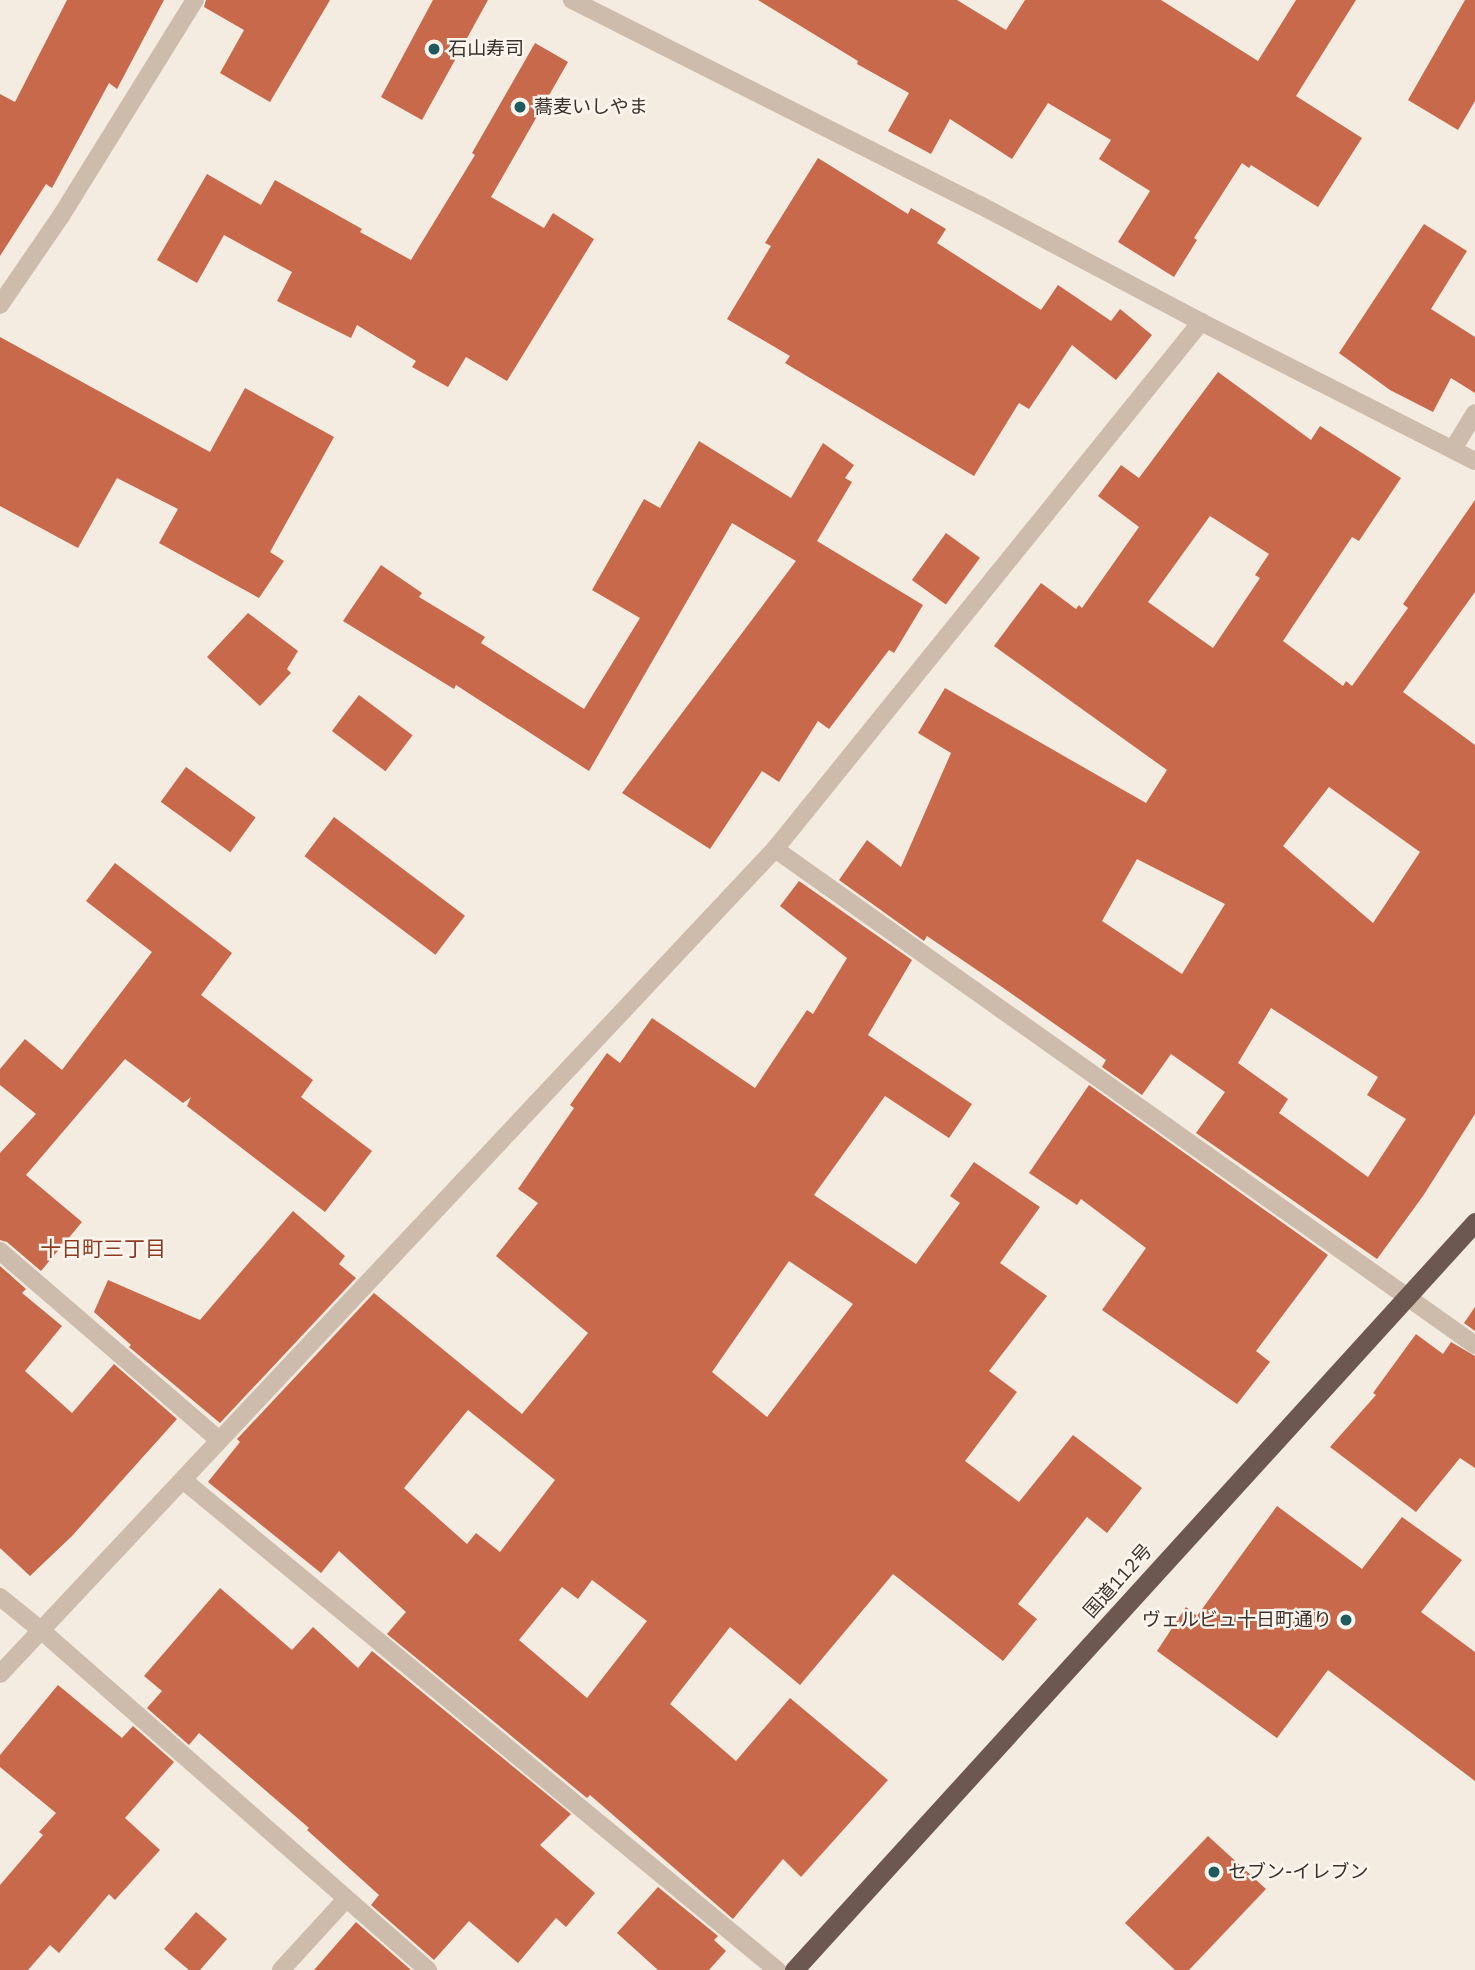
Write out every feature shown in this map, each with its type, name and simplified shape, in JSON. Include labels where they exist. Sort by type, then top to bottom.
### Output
[{"type":"highway","name":"国道112号","points":[[794,1970],[1475,1222]]},
{"type":"street","points":[[0,304],[61,216],[195,0]]},
{"type":"street","points":[[572,0],[980,205],[1200,322],[1475,461]]},
{"type":"street","points":[[0,1674],[775,849],[1200,322]]},
{"type":"street","points":[[1453,449],[1475,413]]},
{"type":"street","points":[[775,849],[1475,1345]]},
{"type":"street","points":[[0,1251],[218,1439]]},
{"type":"street","points":[[183,1480],[776,1970]]},
{"type":"street","points":[[0,1597],[428,1970]]},
{"type":"street","points":[[281,1970],[346,1899]]},
{"type":"building","points":[[67,0],[164,0],[117,89],[109,83],[52,188],[46,184],[0,256],[0,94],[15,102]]},
{"type":"building","points":[[206,0],[330,0],[270,102],[220,73],[244,30],[204,7]]},
{"type":"building","name":"石山寿司","points":[[433,0],[488,0],[422,120],[381,97]]},
{"type":"building","points":[[758,0],[957,0],[1006,30],[1025,0],[1161,0],[1258,61],[1296,0],[1356,0],[1296,96],[1362,138],[1318,207],[1251,165],[1249,168],[1242,163],[1194,238],[1197,240],[1174,277],[1118,242],[1150,191],[1099,159],[1111,140],[1048,103],[1012,159],[950,119],[931,154],[888,131],[909,93],[857,64],[858,61]]},
{"type":"building","points":[[1465,0],[1475,0],[1475,101],[1458,130],[1408,100]]},
{"type":"building","points":[[535,43],[568,62],[491,197],[544,228],[553,213],[594,239],[507,381],[466,357],[448,387],[412,367],[416,361],[357,325],[351,338],[277,301],[292,272],[224,235],[197,283],[157,260],[207,174],[261,205],[275,180],[411,260],[475,155],[472,153]]},
{"type":"building","points":[[818,158],[908,214],[911,208],[946,229],[937,243],[1041,310],[1058,285],[1111,321],[1120,309],[1152,335],[1116,380],[1072,345],[1029,409],[1019,403],[974,476],[785,363],[790,356],[727,319],[771,246],[765,243]]},
{"type":"building","points":[[1424,224],[1467,251],[1431,309],[1475,337],[1475,393],[1451,378],[1433,412],[1390,390],[1339,353]]},
{"type":"building","points":[[0,337],[210,452],[245,388],[334,437],[270,552],[284,561],[259,598],[159,543],[178,509],[117,478],[78,548],[0,506]]},
{"type":"building","points":[[1218,372],[1311,440],[1320,426],[1401,478],[1359,541],[1352,537],[1283,641],[1343,686],[1346,681],[1352,686],[1408,608],[1403,604],[1475,500],[1475,592],[1403,692],[1475,745],[1475,1114],[1423,1196],[1377,1259],[1196,1133],[1225,1092],[1171,1054],[1142,1095],[1102,1067],[1106,1060],[927,936],[924,941],[839,880],[867,840],[901,867],[951,753],[918,733],[945,688],[1146,803],[1167,770],[994,646],[1041,583],[1076,609],[1079,605],[1082,608],[1139,527],[1098,496],[1121,465],[1139,478]],"holes":[[[1210,516],[1269,554],[1255,575],[1260,578],[1213,648],[1148,602]],[[1329,787],[1420,852],[1373,923],[1283,846]],[[1137,859],[1225,904],[1182,974],[1102,921]],[[1271,1008],[1378,1077],[1367,1095],[1406,1119],[1368,1177],[1279,1113],[1288,1099],[1238,1063]]]},
{"type":"building","points":[[699,441],[791,498],[823,443],[854,465],[845,478],[852,482],[817,541],[923,605],[894,653],[889,650],[829,729],[818,721],[779,782],[762,771],[710,849],[622,793],[796,561],[732,523],[589,771],[456,685],[454,689],[343,621],[381,565],[422,593],[419,597],[485,637],[481,643],[584,709],[640,618],[592,590],[644,499],[660,508]]},
{"type":"building","points":[[946,533],[980,558],[946,605],[912,580]]},
{"type":"building","points":[[248,613],[298,651],[287,669],[291,673],[260,706],[207,657]]},
{"type":"building","points":[[359,695],[413,735],[385,771],[332,731]]},
{"type":"building","points":[[186,767],[256,818],[230,852],[161,802]]},
{"type":"building","points":[[334,817],[465,916],[435,955],[305,856]]},
{"type":"building","points":[[115,863],[232,953],[201,995],[313,1080],[301,1097],[372,1151],[325,1212],[187,1106],[191,1097],[183,1103],[125,1059],[26,1175],[82,1222],[41,1271],[7,1242],[0,1240],[0,1153],[36,1114],[0,1085],[0,1069],[25,1039],[62,1070],[152,952],[86,901]]},
{"type":"building","points":[[799,881],[912,960],[868,1035],[972,1104],[949,1138],[885,1096],[814,1195],[916,1264],[960,1203],[950,1196],[974,1162],[1040,1207],[1000,1263],[1047,1296],[989,1371],[1017,1392],[965,1461],[1019,1502],[1073,1435],[1142,1488],[1107,1533],[1087,1517],[1018,1604],[1037,1619],[1003,1661],[893,1574],[800,1685],[730,1627],[670,1704],[736,1761],[790,1698],[888,1780],[801,1877],[783,1859],[733,1919],[590,1795],[587,1798],[387,1634],[406,1612],[339,1551],[321,1573],[208,1482],[240,1442],[237,1439],[374,1293],[522,1414],[588,1333],[496,1256],[538,1203],[518,1189],[574,1108],[570,1105],[607,1053],[620,1063],[652,1018],[755,1088],[807,1010],[813,1014],[847,958],[780,906]],"holes":[[[789,1261],[853,1304],[767,1417],[712,1372]],[[468,1410],[555,1480],[500,1552],[476,1533],[467,1544],[404,1488]],[[592,1580],[647,1621],[587,1698],[519,1640],[562,1587],[578,1599]]]},
{"type":"building","points":[[1089,1085],[1328,1255],[1256,1351],[1270,1362],[1237,1404],[1102,1310],[1146,1248],[1081,1199],[1077,1205],[1029,1173]]},
{"type":"building","points":[[293,1211],[345,1256],[339,1264],[356,1278],[220,1423],[129,1347],[131,1345],[94,1312],[108,1280],[200,1320]]},
{"type":"building","points":[[0,1266],[26,1289],[22,1293],[62,1326],[25,1371],[72,1413],[114,1364],[177,1419],[72,1536],[30,1576],[0,1548]]},
{"type":"building","points":[[1475,1307],[1475,1331],[1464,1323]]},
{"type":"building","points":[[1416,1334],[1443,1354],[1451,1342],[1475,1356],[1475,1468],[1460,1458],[1416,1512],[1330,1447],[1376,1395],[1373,1393]]},
{"type":"building","name":"ヴェルビュ十日町通り","points":[[1277,1506],[1362,1569],[1402,1517],[1462,1560],[1421,1612],[1475,1652],[1475,1781],[1328,1670],[1277,1738],[1157,1651],[1186,1607],[1197,1616]]},
{"type":"building","points":[[220,1588],[292,1650],[313,1627],[358,1668],[372,1651],[571,1814],[540,1845],[595,1893],[566,1927],[556,1918],[518,1963],[469,1921],[434,1960],[371,1905],[379,1895],[307,1830],[309,1828],[199,1733],[189,1745],[147,1708],[162,1691],[144,1676]]},
{"type":"building","points":[[58,1685],[122,1738],[133,1726],[174,1762],[125,1818],[160,1850],[115,1900],[109,1894],[59,1953],[50,1945],[28,1970],[0,1970],[0,1885],[43,1835],[39,1832],[56,1813],[0,1767],[0,1755]]},
{"type":"building","points":[[1208,1836],[1266,1889],[1189,1970],[1175,1970],[1125,1923]]},
{"type":"building","points":[[658,1887],[718,1936],[714,1940],[726,1951],[709,1970],[658,1970],[617,1933]]},
{"type":"building","points":[[196,1912],[227,1939],[200,1970],[189,1970],[164,1949]]},
{"type":"building","points":[[356,1922],[411,1970],[314,1970]]},
{"type":"place","name":"石山寿司","points":[[434,49]]},
{"type":"place","name":"蕎麦いしやま","points":[[520,107]]},
{"type":"place","name":"ヴェルビュ十日町通り","points":[[1346,1620]]},
{"type":"place","name":"セブン-イレブン","points":[[1214,1872]]},
{"type":"district","name":"十日町三丁目","points":[[103,1248]]}]
